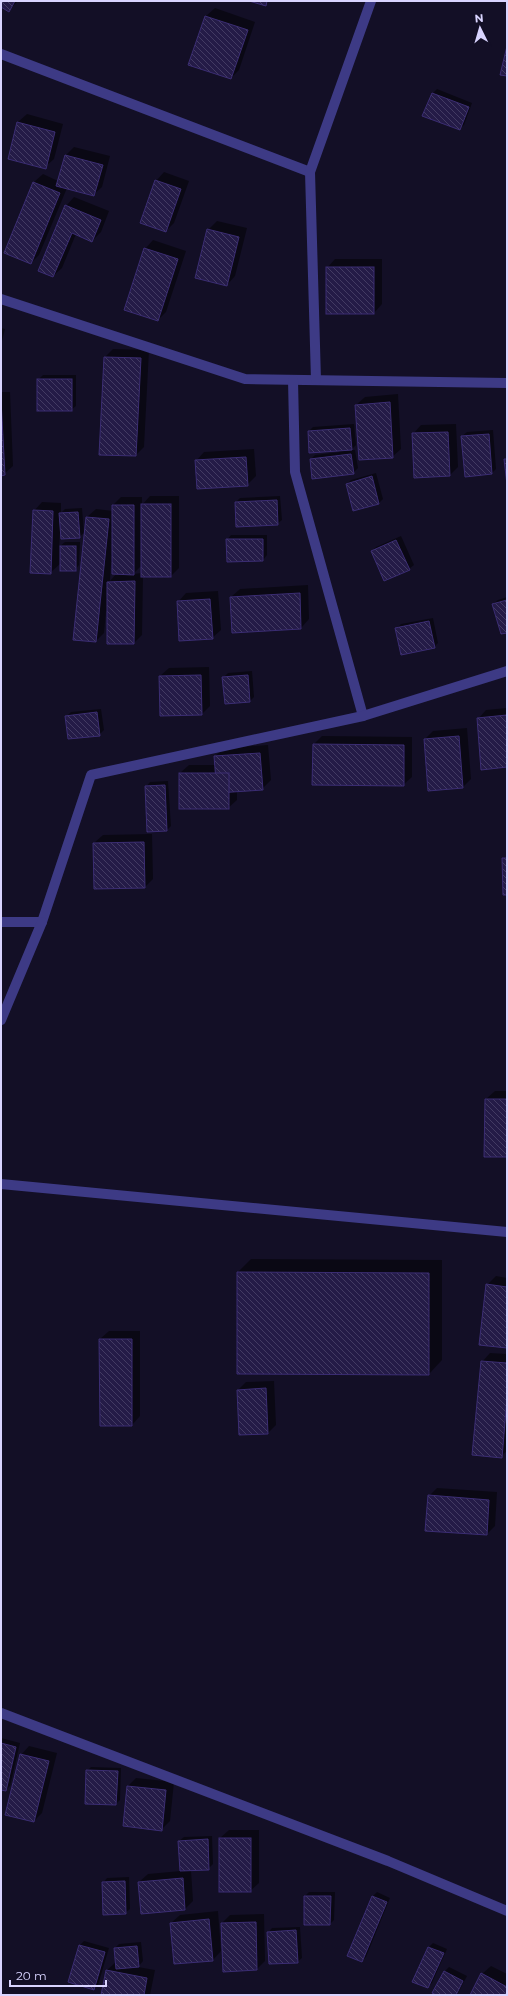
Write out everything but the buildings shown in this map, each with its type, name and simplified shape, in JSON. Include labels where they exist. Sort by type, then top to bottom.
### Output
[{"type":"street","points":[[316,380],[310,172],[370,1]]},
{"type":"street","points":[[1,54],[310,172]]},
{"type":"street","points":[[1,299],[246,379],[507,383]]},
{"type":"street","points":[[293,380],[295,472],[363,716]]},
{"type":"street","points":[[1,1020],[42,922],[91,775],[363,716],[507,672]]},
{"type":"street","points":[[1,922],[42,922]]},
{"type":"street","points":[[1,1184],[507,1232]]},
{"type":"street","points":[[1,1714],[388,1862],[507,1911]]}]
